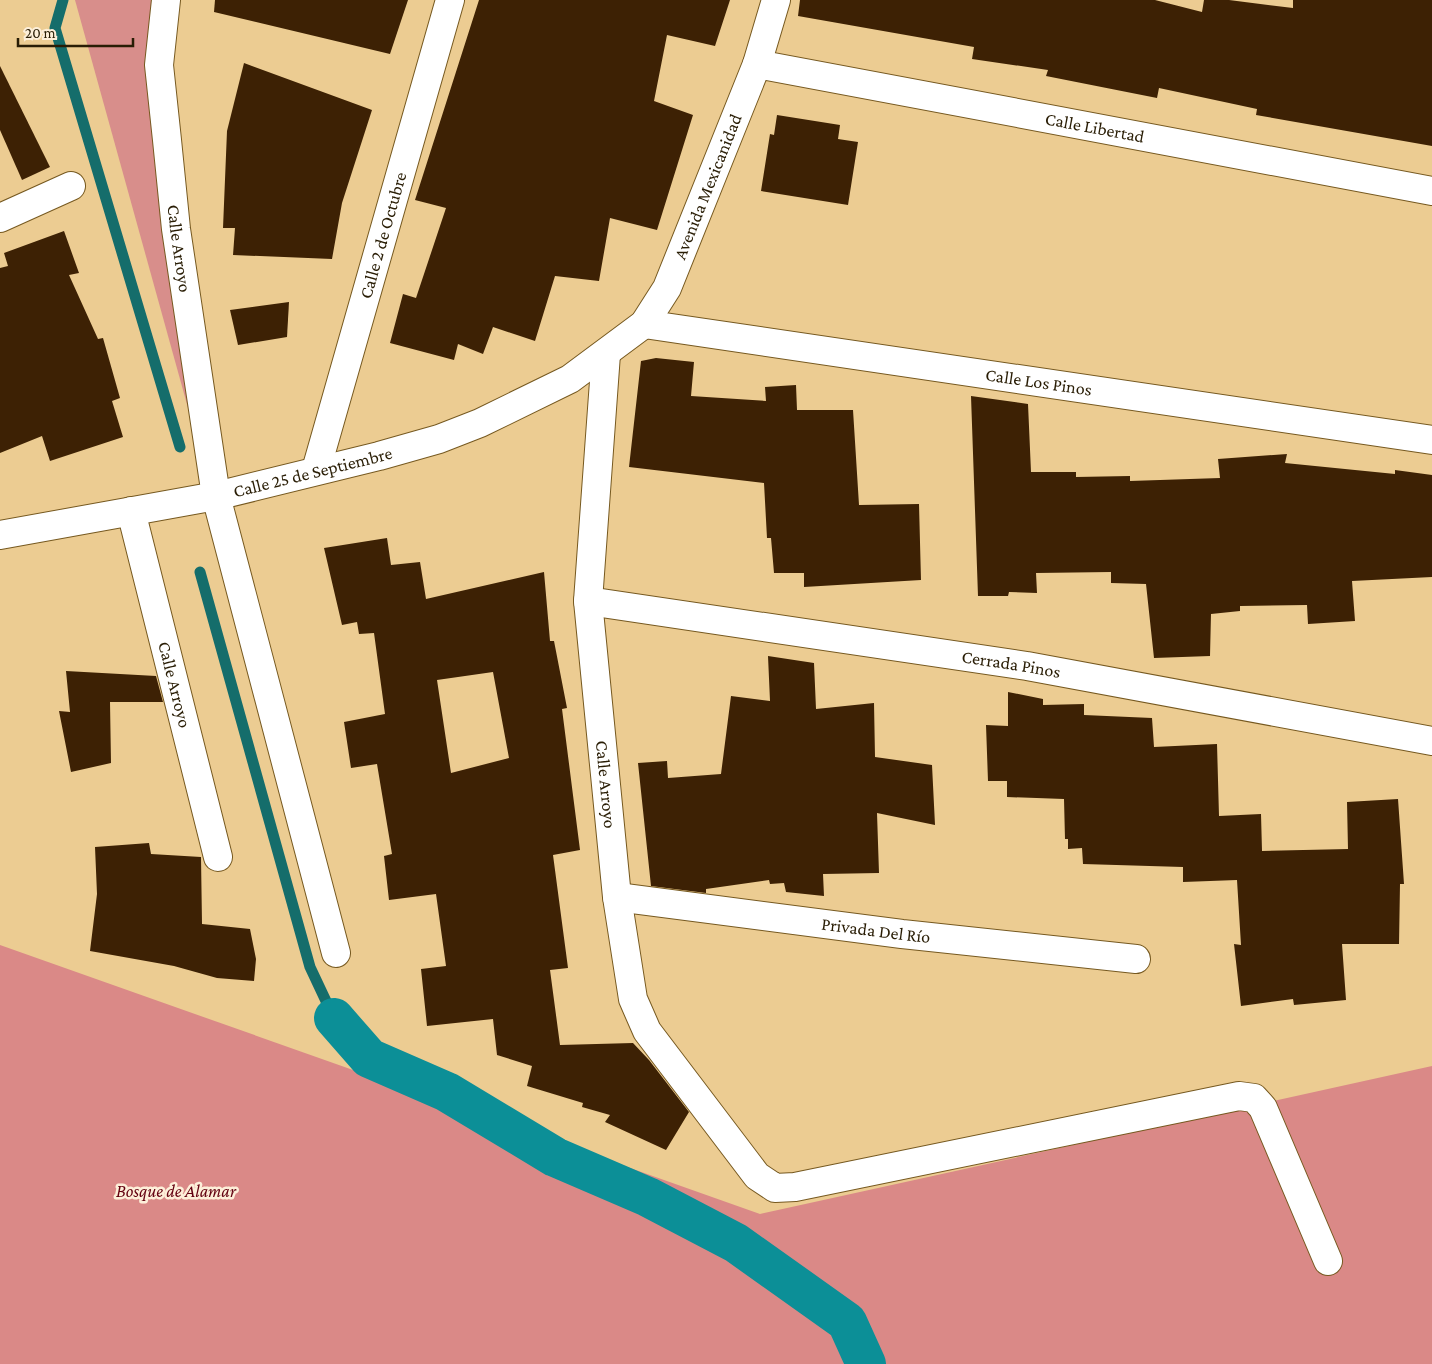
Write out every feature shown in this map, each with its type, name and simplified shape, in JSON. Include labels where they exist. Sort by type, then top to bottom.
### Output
[{"type":"street","name":"Calle Arroyo","points":[[166,0],[159,65],[176,229],[216,496],[336,953]]},
{"type":"street","name":"Calle 2 de Octubre","points":[[316,470],[450,0]]},
{"type":"street","name":"Avenida Mexicanidad","points":[[606,354],[644,324],[667,288],[756,64],[776,0]]},
{"type":"street","name":"Calle Libertad","points":[[756,64],[1432,191]]},
{"type":"street","points":[[0,218],[71,186]]},
{"type":"street","name":"Calle Los Pinos","points":[[644,324],[1432,440]]},
{"type":"street","name":"Calle Arroyo","points":[[606,354],[588,601],[617,897],[633,998],[647,1031],[757,1176],[775,1188],[795,1187],[1239,1096],[1254,1098],[1264,1108],[1328,1261]]},
{"type":"street","name":"Calle 25 de Septiembre","points":[[0,535],[216,496],[387,454],[439,439],[480,423],[570,379],[606,354]]},
{"type":"street","name":"Calle Arroyo","points":[[131,512],[218,857]]},
{"type":"street","name":"Cerrada Pinos","points":[[588,601],[1028,666],[1432,741]]},
{"type":"street","name":"Privada Del Río","points":[[617,897],[902,934],[1136,959]]},
{"type":"shaded area","points":[[75,0],[159,0],[206,473]]},
{"type":"green space","name":"Bosque de Alamar","points":[[0,945],[760,1214],[1432,1066],[1432,1364],[0,1364]]},
{"type":"building","points":[[215,0],[408,0],[390,54],[214,12]]},
{"type":"building","points":[[479,0],[730,0],[715,46],[667,35],[654,101],[693,115],[657,230],[610,218],[599,281],[555,276],[535,341],[493,327],[483,354],[458,344],[454,360],[390,343],[403,294],[416,298],[446,208],[415,200]]},
{"type":"building","points":[[800,0],[1155,0],[1202,12],[1204,0],[1229,0],[1293,8],[1293,0],[1432,0],[1432,146],[1256,115],[1257,109],[1159,88],[1157,98],[1046,76],[1048,70],[972,59],[974,47],[798,16]]},
{"type":"building","points":[[244,63],[372,110],[342,203],[332,259],[233,255],[235,228],[223,228],[227,131]]},
{"type":"building","points":[[0,66],[50,167],[22,180],[0,130]]},
{"type":"building","points":[[777,115],[840,125],[838,139],[858,142],[848,205],[761,191],[770,134],[774,135]]},
{"type":"building","points":[[64,231],[79,273],[69,275],[98,339],[103,338],[120,398],[112,401],[123,437],[50,461],[42,436],[0,453],[0,268],[8,266],[4,253]]},
{"type":"building","points":[[289,302],[287,337],[238,345],[230,310]]},
{"type":"building","points":[[656,358],[694,362],[691,396],[766,401],[765,387],[796,385],[797,410],[853,410],[859,505],[919,504],[921,580],[804,587],[804,573],[774,573],[771,538],[767,538],[764,483],[629,467],[641,361]]},
{"type":"building","points":[[971,396],[1028,404],[1031,472],[1076,472],[1076,477],[1130,476],[1130,481],[1220,478],[1218,459],[1287,454],[1285,463],[1395,474],[1395,470],[1432,475],[1432,577],[1352,581],[1355,621],[1308,624],[1307,605],[1240,606],[1240,611],[1211,614],[1210,656],[1154,658],[1146,584],[1111,583],[1111,572],[1036,573],[1037,593],[1009,592],[1008,596],[978,596]]},
{"type":"building","points":[[387,538],[391,565],[420,562],[426,599],[544,572],[550,641],[554,641],[567,708],[562,709],[580,850],[553,855],[568,968],[550,970],[560,1045],[633,1043],[649,1060],[689,1112],[666,1150],[605,1122],[610,1115],[582,1107],[583,1103],[527,1086],[532,1066],[497,1055],[493,1019],[427,1026],[421,969],[446,966],[436,894],[389,900],[384,856],[392,854],[377,764],[351,768],[344,722],[385,714],[374,633],[359,634],[357,622],[342,625],[324,548]],"holes":[[[493,672],[509,758],[451,773],[437,680]]]},
{"type":"building","points":[[768,656],[814,663],[816,709],[874,703],[875,757],[932,765],[935,825],[877,813],[879,873],[823,874],[824,896],[786,892],[784,883],[770,884],[769,880],[706,889],[706,893],[651,886],[638,763],[667,761],[668,778],[721,774],[731,696],[770,701]]},
{"type":"building","points":[[66,671],[156,676],[163,702],[110,702],[111,763],[71,772],[59,711],[70,712]]},
{"type":"building","points":[[1008,692],[1043,699],[1043,705],[1084,704],[1084,715],[1152,718],[1154,747],[1217,744],[1219,816],[1261,814],[1262,851],[1348,849],[1347,802],[1398,799],[1404,884],[1400,884],[1399,944],[1342,944],[1346,1000],[1294,1005],[1293,999],[1241,1006],[1234,944],[1241,945],[1237,880],[1183,882],[1183,867],[1083,864],[1082,848],[1068,849],[1068,839],[1065,839],[1064,799],[1007,797],[1007,781],[988,781],[986,725],[1008,726]]},
{"type":"building","points":[[149,843],[151,854],[201,857],[202,924],[250,929],[256,959],[254,981],[217,978],[174,966],[90,951],[97,894],[95,847]]},
{"type":"waterway","points":[[63,0],[55,28],[180,447]]},
{"type":"waterway","points":[[200,572],[310,967],[334,1018]]},
{"type":"waterway","points":[[334,1018],[369,1058],[447,1092],[555,1157],[648,1197],[736,1243],[847,1322],[866,1364]]}]
